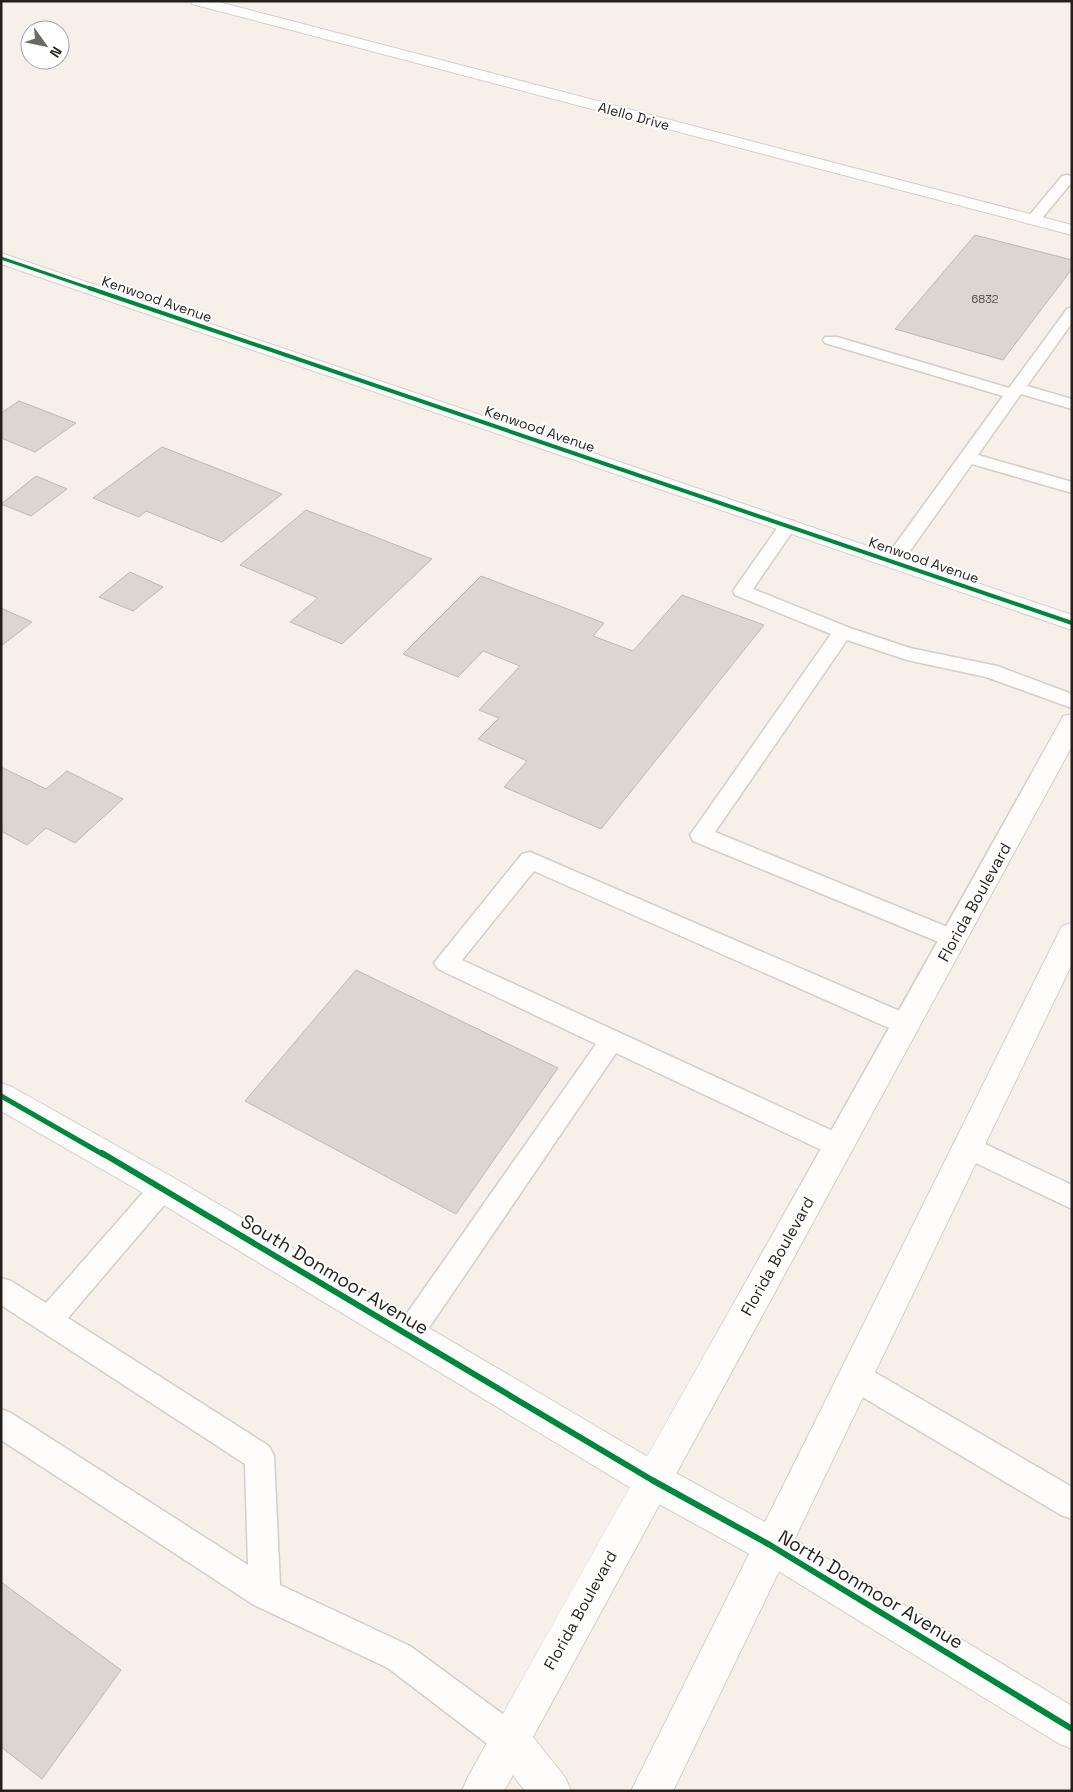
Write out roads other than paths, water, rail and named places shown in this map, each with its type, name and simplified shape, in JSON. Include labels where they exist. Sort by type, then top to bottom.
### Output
[{"type":"street","name":"Alello Drive","points":[[197,1],[1072,230]]},
{"type":"street","name":"Kenwood Avenue","points":[[1,258],[788,525],[1072,624]]},
{"type":"street","name":"Florida Boulevard","points":[[482,1791],[652,1480],[907,1025],[1072,722]]},
{"type":"street","points":[[651,1791],[966,1146],[1072,934]]},
{"type":"street","name":"South Donmoor Avenue","points":[[1,1096],[163,1188],[652,1480]]},
{"type":"street","name":"North Donmoor Avenue","points":[[652,1480],[770,1546],[1072,1729]]},
{"type":"street","points":[[510,1740],[551,1791]]},
{"type":"lane","points":[[1033,220],[1067,179]]},
{"type":"lane","points":[[893,561],[1072,312]]},
{"type":"lane","points":[[831,340],[1015,391],[1072,404]]},
{"type":"lane","points":[[968,457],[1072,488]]},
{"type":"lane","points":[[788,525],[742,591],[843,632],[906,654],[990,670],[1072,701]]},
{"type":"lane","points":[[843,632],[701,835],[954,939]]},
{"type":"lane","points":[[839,1146],[446,963],[530,860],[907,1025]]},
{"type":"lane","points":[[408,1335],[611,1041]]},
{"type":"lane","points":[[966,1146],[1072,1198]]},
{"type":"lane","points":[[48,1321],[163,1188]]},
{"type":"lane","points":[[1,1290],[258,1456],[265,1594]]},
{"type":"lane","points":[[854,1376],[1072,1504]]},
{"type":"lane","points":[[1,1423],[265,1594],[399,1657],[510,1740]]}]
